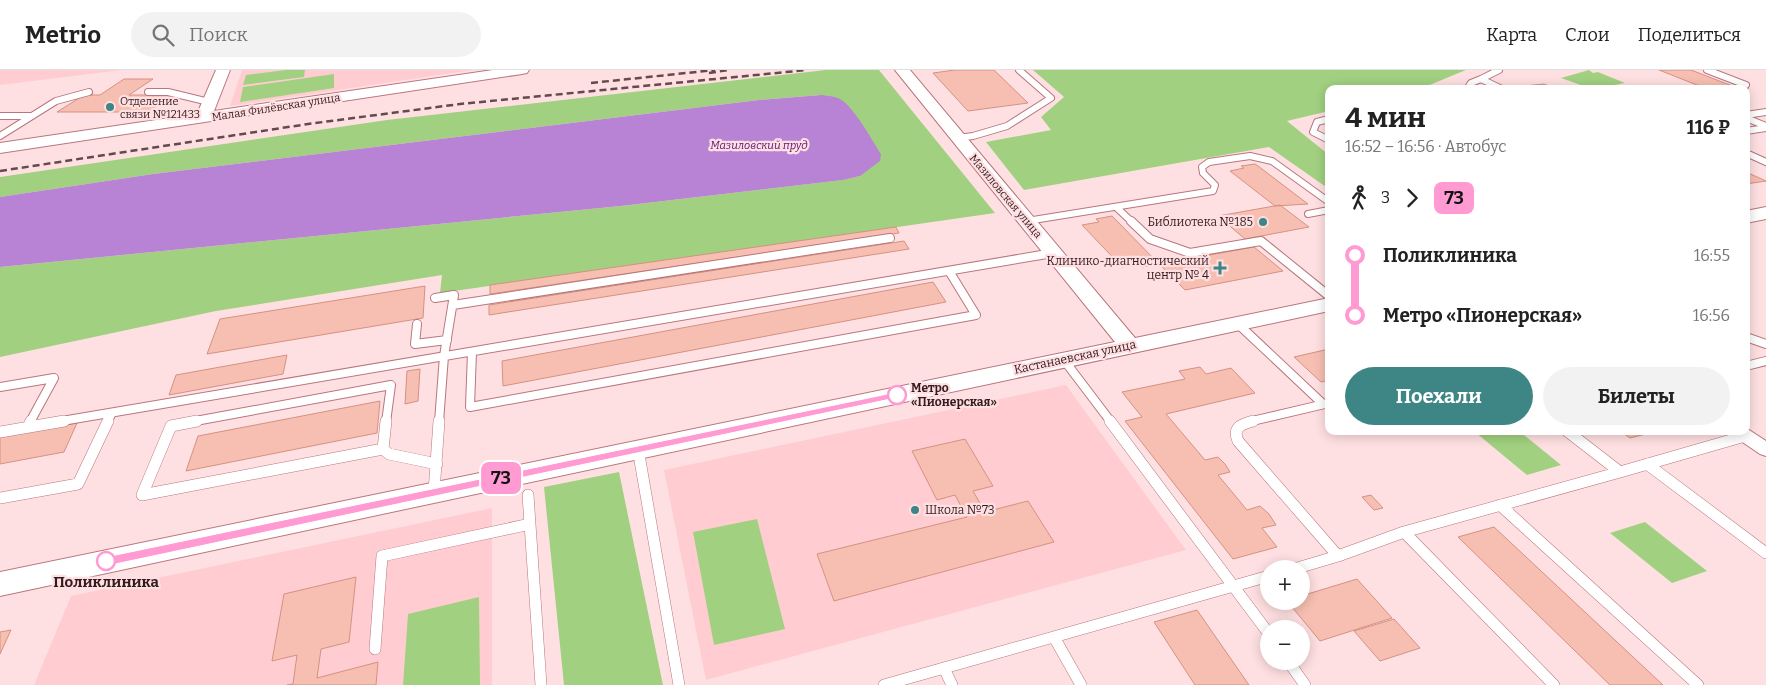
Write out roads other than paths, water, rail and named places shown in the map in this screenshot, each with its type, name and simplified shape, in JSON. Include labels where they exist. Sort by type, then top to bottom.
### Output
[{"type":"street","points":[[202,118],[223,70]]},
{"type":"street","name":"Малая Филёвская улица","points":[[0,148],[518,70]]},
{"type":"street","name":"Мазиловская улица","points":[[902,70],[1130,346]]},
{"type":"street","points":[[1750,216],[1766,213]]},
{"type":"street","name":"Кастанаевская улица","points":[[0,584],[1325,305]]},
{"type":"street","points":[[1745,435],[1766,450]]},
{"type":"lane","points":[[958,138],[973,136],[1007,126],[1051,98],[1019,70]]},
{"type":"lane","points":[[1470,85],[1499,70]]},
{"type":"lane","points":[[1707,70],[1746,85]]},
{"type":"lane","points":[[1481,79],[1494,85]]},
{"type":"lane","points":[[0,136],[56,101],[89,92]]},
{"type":"lane","points":[[148,92],[168,92],[209,102]]},
{"type":"lane","points":[[1750,116],[1766,112]]},
{"type":"lane","points":[[0,116],[31,116]]},
{"type":"lane","points":[[1750,119],[1766,127]]},
{"type":"lane","points":[[1325,120],[1317,122],[1313,132],[1325,138]]},
{"type":"lane","points":[[1750,130],[1766,127]]},
{"type":"lane","points":[[1750,155],[1766,162]]},
{"type":"lane","points":[[1027,221],[1213,191],[1215,185],[1203,173],[1202,167],[1209,162],[1250,156],[1272,161],[1325,199]]},
{"type":"lane","points":[[1116,207],[1150,239],[1190,253],[1261,241],[1325,293]]},
{"type":"lane","points":[[1308,214],[1325,211]]},
{"type":"lane","points":[[453,305],[890,238]]},
{"type":"lane","points":[[0,432],[949,271],[976,270],[1053,253]]},
{"type":"lane","points":[[472,352],[470,407],[976,315],[949,271]]},
{"type":"lane","points":[[434,492],[444,356],[454,295],[435,298]]},
{"type":"lane","points":[[417,324],[415,344],[446,340]]},
{"type":"lane","points":[[1237,324],[1325,403]]},
{"type":"lane","points":[[1750,338],[1766,344]]},
{"type":"lane","points":[[1064,360],[1260,622]]},
{"type":"lane","points":[[1750,365],[1766,361]]},
{"type":"lane","points":[[0,387],[54,378],[28,427]]},
{"type":"lane","points":[[391,385],[383,448],[152,493],[142,494],[171,426],[391,385]]},
{"type":"lane","points":[[1325,404],[1241,424],[1236,428],[1235,434],[1236,440],[1338,556]]},
{"type":"lane","points":[[0,498],[78,484],[112,413]]},
{"type":"lane","points":[[1572,435],[1620,472]]},
{"type":"lane","points":[[1310,564],[1404,532],[1620,472],[1736,435]]},
{"type":"lane","points":[[383,448],[389,454],[437,464]]},
{"type":"lane","points":[[638,449],[679,685]]},
{"type":"lane","points":[[1647,464],[1766,553]]},
{"type":"lane","points":[[528,495],[541,685]]},
{"type":"lane","points":[[1500,505],[1698,685]]},
{"type":"lane","points":[[375,649],[382,556],[530,524]]},
{"type":"lane","points":[[1404,532],[1554,685]]},
{"type":"lane","points":[[884,685],[1260,578]]},
{"type":"lane","points":[[1054,637],[1081,685]]},
{"type":"lane","points":[[944,668],[952,685]]},
{"type":"lane","points":[[1294,670],[1305,685]]},
{"type":"water","name":"Мазиловский пруд","points":[[821,95],[835,97],[845,103],[862,124],[881,154],[880,161],[860,176],[843,180],[621,206],[0,267],[0,197],[153,174],[759,100]]},
{"type":"railway","points":[[591,83],[715,70]]},
{"type":"railway","points":[[709,73],[729,70]]},
{"type":"railway","points":[[0,171],[308,124],[460,104],[807,70]]},
{"type":"place","name":"Отделение связи №121433","points":[[110,107]]},
{"type":"place","name":"Библиотека №185","points":[[1263,222]]},
{"type":"place","name":"Клинико-диагностический центр № 4","points":[[1220,268]]},
{"type":"place","name":"Метро «Пионерская»","points":[[897,395]]},
{"type":"place","name":"Школа №73","points":[[915,510]]},
{"type":"place","name":"Поликлиника","points":[[106,561]]}]
